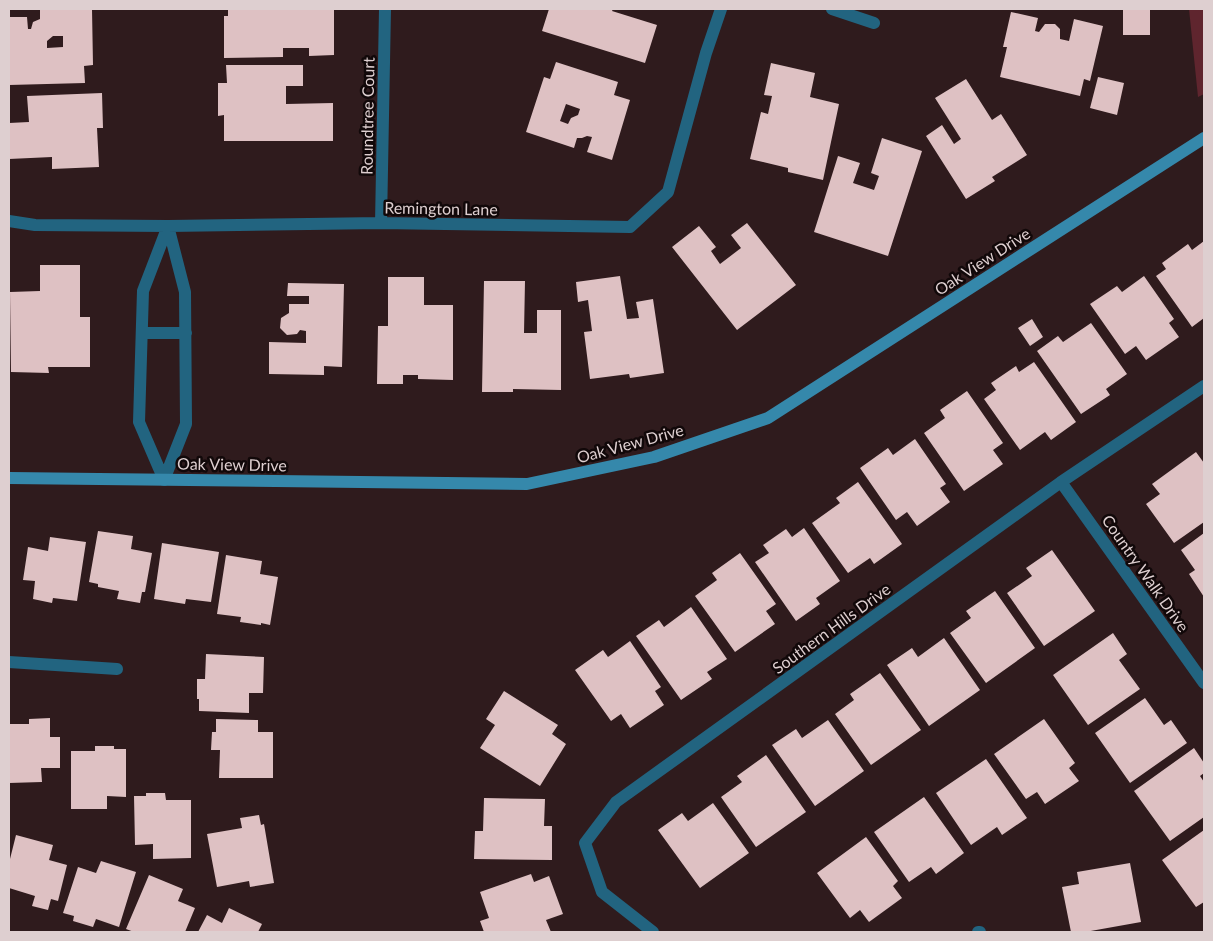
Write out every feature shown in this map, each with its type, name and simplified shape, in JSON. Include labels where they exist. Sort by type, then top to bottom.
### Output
[{"type":"street","name":"Roundtree Court","points":[[381,223],[385,9]]},
{"type":"street","name":"Remington Lane","points":[[9,221],[35,226],[381,223],[630,227],[668,192],[706,54],[721,9]]},
{"type":"street","points":[[832,9],[874,22]]},
{"type":"street","name":"Oak View Drive","points":[[9,478],[527,484],[654,457],[768,418],[1204,138]]},
{"type":"street","points":[[164,480],[186,424],[185,292],[168,226]]},
{"type":"street","points":[[164,480],[139,422],[143,291],[168,226]]},
{"type":"street","points":[[142,333],[186,332]]},
{"type":"street","name":"Southern Hills Drive","points":[[653,932],[602,892],[585,843],[616,802],[1061,482],[1204,386]]},
{"type":"street","name":"Country Walk Drive","points":[[1061,482],[1204,683]]},
{"type":"street","points":[[9,662],[117,669]]},
{"type":"shaded area","points":[[1189,9],[1204,9],[1204,94],[1198,97]]},
{"type":"building","points":[[40,9],[92,9],[93,65],[84,66],[85,83],[9,85],[9,17],[27,17],[28,29],[31,29],[33,22],[40,19]],"holes":[[[53,36],[63,36],[63,47],[47,48],[47,41]]]},
{"type":"building","points":[[228,9],[334,9],[334,55],[309,56],[309,48],[283,48],[283,57],[224,58],[224,16],[228,16]]},
{"type":"building","points":[[549,9],[613,9],[612,11],[657,25],[645,63],[542,31]]},
{"type":"building","points":[[1123,9],[1150,9],[1150,35],[1123,35]]},
{"type":"building","points":[[1011,12],[1038,18],[1035,31],[1039,32],[1045,24],[1055,24],[1060,29],[1060,39],[1069,41],[1074,19],[1103,26],[1090,81],[1084,79],[1080,96],[1000,77],[1007,47],[1003,47]]},
{"type":"building","points":[[556,62],[618,82],[614,95],[630,100],[612,160],[587,152],[592,137],[577,138],[574,148],[526,132],[544,77],[550,79]],"holes":[[[566,104],[580,109],[578,115],[571,118],[568,124],[560,121]]]},
{"type":"building","points":[[771,63],[815,73],[810,97],[839,104],[823,180],[788,172],[788,168],[750,159],[761,112],[768,114],[772,96],[764,95]]},
{"type":"building","points":[[226,65],[303,65],[303,86],[286,86],[286,104],[333,103],[333,141],[224,141],[224,115],[218,116],[218,83],[227,83]]},
{"type":"building","points":[[1098,77],[1124,83],[1117,115],[1090,108]]},
{"type":"building","points":[[966,79],[992,120],[1001,114],[1027,155],[992,177],[995,181],[966,199],[926,136],[942,125],[954,144],[961,139],[935,98]]},
{"type":"building","points":[[102,93],[103,128],[97,128],[99,167],[52,169],[52,157],[9,159],[9,123],[29,122],[27,96]]},
{"type":"building","points":[[882,138],[922,151],[888,256],[814,232],[838,156],[860,163],[853,183],[874,190],[879,176],[871,173]]},
{"type":"building","points":[[747,223],[796,285],[737,330],[672,247],[699,226],[716,247],[711,251],[720,264],[741,248],[731,235]]},
{"type":"building","points":[[1204,241],[1204,318],[1192,327],[1156,276],[1166,269],[1162,263],[1188,244],[1192,250]]},
{"type":"building","points":[[40,265],[80,265],[80,317],[90,317],[90,367],[48,367],[49,373],[11,372],[10,292],[40,291]]},
{"type":"building","points":[[620,276],[627,319],[639,318],[636,302],[653,299],[664,373],[630,378],[629,374],[590,379],[584,332],[592,331],[588,300],[578,302],[576,282]]},
{"type":"building","points":[[1144,276],[1174,319],[1169,323],[1179,337],[1146,360],[1136,346],[1125,354],[1090,304],[1117,286],[1122,292]]},
{"type":"building","points":[[388,277],[424,277],[424,305],[453,305],[453,380],[418,379],[418,375],[403,375],[403,384],[377,384],[378,326],[388,326]]},
{"type":"building","points":[[484,281],[525,281],[524,333],[537,333],[537,310],[561,310],[561,390],[513,389],[513,392],[482,392]]},
{"type":"building","points":[[288,283],[344,284],[342,367],[324,366],[324,375],[269,374],[269,342],[306,343],[306,331],[300,330],[297,334],[287,335],[280,328],[281,318],[289,313],[289,304],[309,304],[309,296],[287,296]]},
{"type":"building","points":[[1032,319],[1043,337],[1030,346],[1018,328]]},
{"type":"building","points":[[1091,323],[1127,374],[1106,389],[1110,395],[1081,414],[1037,351],[1058,336],[1063,342]]},
{"type":"building","points":[[1034,362],[1076,422],[1051,440],[1045,432],[1020,450],[984,399],[996,390],[991,383],[1016,366],[1019,372]]},
{"type":"building","points":[[967,391],[1003,443],[993,450],[1003,464],[964,491],[924,433],[945,418],[940,410]]},
{"type":"building","points":[[915,439],[946,484],[940,488],[950,502],[917,526],[907,512],[896,520],[860,468],[888,448],[893,455]]},
{"type":"building","points":[[1196,452],[1204,463],[1204,522],[1174,543],[1146,504],[1160,494],[1152,484]]},
{"type":"building","points":[[858,482],[902,544],[874,564],[870,558],[848,573],[812,523],[840,503],[836,498]]},
{"type":"building","points":[[804,528],[840,581],[816,598],[820,604],[796,621],[755,562],[769,553],[763,545],[786,529],[792,537]]},
{"type":"building","points":[[98,531],[133,536],[131,549],[152,553],[145,592],[142,592],[140,603],[117,599],[119,591],[98,587],[98,584],[89,582]]},
{"type":"building","points":[[1204,533],[1204,597],[1189,574],[1195,570],[1181,550]]},
{"type":"building","points":[[50,537],[86,542],[77,601],[53,598],[52,603],[33,599],[35,581],[23,580],[28,547],[48,551]]},
{"type":"building","points":[[162,543],[219,552],[211,602],[186,599],[185,604],[154,599]]},
{"type":"building","points":[[1052,550],[1095,611],[1044,646],[1007,593],[1032,576],[1026,568]]},
{"type":"building","points":[[740,553],[776,604],[766,611],[775,624],[735,652],[695,596],[717,580],[712,573]]},
{"type":"building","points":[[226,555],[262,561],[260,574],[278,577],[270,625],[240,622],[241,617],[217,614]]},
{"type":"building","points":[[995,591],[1035,648],[986,683],[950,633],[971,618],[966,611]]},
{"type":"building","points":[[691,607],[727,659],[707,672],[712,679],[681,700],[636,636],[659,620],[664,627]]},
{"type":"building","points":[[1113,633],[1127,654],[1119,660],[1140,689],[1088,725],[1053,675]]},
{"type":"building","points":[[944,638],[980,690],[929,726],[887,665],[912,648],[918,657]]},
{"type":"building","points":[[630,641],[661,687],[655,691],[664,705],[630,728],[621,714],[611,721],[575,670],[603,650],[608,657]]},
{"type":"building","points":[[206,654],[264,657],[263,693],[249,693],[249,713],[199,711],[197,679],[205,679]]},
{"type":"building","points":[[880,673],[921,730],[871,765],[835,714],[854,700],[850,694]]},
{"type":"building","points":[[504,691],[558,725],[552,734],[566,744],[540,786],[480,748],[495,725],[486,719]]},
{"type":"building","points":[[1145,698],[1164,725],[1171,720],[1187,743],[1130,783],[1095,733]]},
{"type":"building","points":[[50,718],[50,737],[60,737],[60,768],[41,768],[42,782],[9,783],[9,724],[29,724],[29,719]]},
{"type":"building","points":[[216,719],[258,720],[258,732],[273,732],[273,778],[219,778],[220,750],[211,750],[212,732],[216,732]]},
{"type":"building","points":[[1044,719],[1075,763],[1069,768],[1079,781],[1045,804],[1037,792],[1026,799],[994,754]]},
{"type":"building","points":[[828,720],[864,771],[815,806],[772,745],[796,729],[802,738]]},
{"type":"building","points":[[95,746],[114,746],[114,749],[126,749],[126,797],[107,796],[107,809],[71,809],[71,751],[95,751]]},
{"type":"building","points":[[1194,748],[1204,763],[1204,773],[1200,776],[1204,782],[1204,817],[1170,841],[1134,791]]},
{"type":"building","points":[[766,755],[806,812],[756,847],[721,797],[742,782],[737,776]]},
{"type":"building","points":[[986,759],[1027,818],[1002,835],[997,827],[971,845],[936,793]]},
{"type":"building","points":[[146,793],[165,793],[166,800],[191,800],[191,858],[153,859],[153,844],[135,845],[134,796],[146,796]]},
{"type":"building","points":[[924,797],[964,853],[936,874],[931,867],[909,882],[874,832]]},
{"type":"building","points":[[484,798],[545,799],[544,826],[552,826],[552,860],[474,859],[475,831],[483,831]]},
{"type":"building","points":[[713,803],[749,853],[700,888],[658,830],[682,813],[688,821]]},
{"type":"building","points":[[259,815],[261,825],[264,824],[274,883],[250,887],[249,881],[217,887],[207,834],[242,828],[240,818]]},
{"type":"building","points":[[1204,830],[1204,902],[1196,907],[1162,860]]},
{"type":"building","points":[[16,835],[53,845],[49,860],[67,865],[58,901],[51,899],[48,910],[32,906],[35,896],[9,888],[9,863]]},
{"type":"building","points":[[866,837],[898,881],[893,886],[902,898],[869,922],[860,910],[850,918],[817,873]]},
{"type":"building","points":[[101,861],[136,872],[119,927],[96,919],[93,927],[73,921],[74,916],[63,913],[78,867],[96,873]]},
{"type":"building","points":[[1130,863],[1141,922],[1085,932],[1071,932],[1062,887],[1079,884],[1077,872]]},
{"type":"building","points":[[531,874],[534,882],[549,876],[563,914],[546,920],[551,932],[484,932],[480,921],[489,918],[480,892]]},
{"type":"building","points":[[149,875],[183,889],[178,901],[195,908],[185,932],[134,932],[126,929]]},
{"type":"building","points":[[229,908],[262,924],[258,932],[198,932],[207,915],[222,923]]}]
